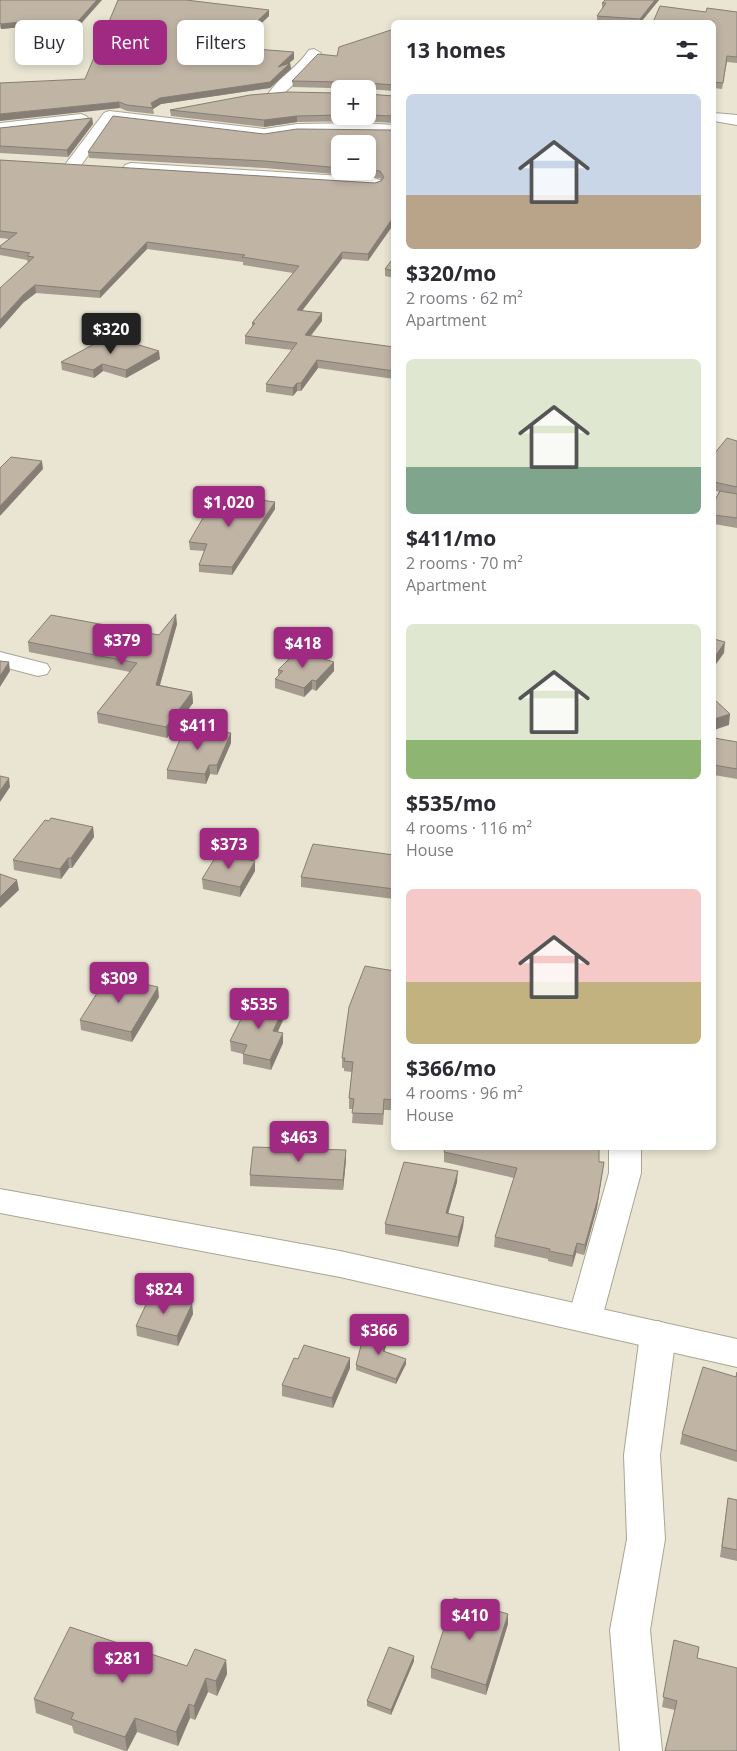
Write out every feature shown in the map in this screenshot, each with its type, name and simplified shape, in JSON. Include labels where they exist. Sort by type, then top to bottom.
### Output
[{"type":"street","points":[[275,94],[284,82],[311,61],[314,52]]},
{"type":"street","points":[[258,95],[296,93]]},
{"type":"street","points":[[0,128],[180,108]]},
{"type":"street","points":[[109,116],[264,134],[297,128],[391,130]]},
{"type":"street","points":[[73,166],[109,116]]},
{"type":"street","points":[[716,117],[737,120]]},
{"type":"street","points":[[54,164],[92,166]]},
{"type":"street","points":[[111,167],[374,183]]},
{"type":"street","points":[[0,659],[38,669]]},
{"type":"street","points":[[585,1318],[625,1173],[625,1150]]},
{"type":"street","points":[[0,1201],[340,1264],[737,1353]]},
{"type":"street","points":[[641,1751],[630,1630],[646,1539],[642,1455],[658,1335]]},
{"type":"building","points":[[0,0],[97,0],[79,20],[15,20],[15,23],[0,23]]},
{"type":"building","points":[[118,0],[186,0],[269,10],[258,20],[177,20],[177,65],[264,65],[264,50],[294,52],[278,67],[290,63],[270,82],[160,98],[151,103],[153,108],[127,105],[119,102],[0,114],[0,83],[85,79],[93,60],[93,65],[167,65],[167,20],[110,20]]},
{"type":"building","points":[[605,0],[655,0],[640,19],[597,16],[606,3],[602,3]]},
{"type":"building","points":[[660,6],[706,12],[707,8],[737,12],[737,57],[727,56],[723,83],[716,82],[716,20],[654,20]]},
{"type":"building","points":[[391,30],[391,85],[376,84],[376,80],[292,81],[318,54],[337,56],[339,47]]},
{"type":"building","points":[[287,92],[331,93],[331,115],[297,116],[264,120],[170,110],[250,95]]},
{"type":"building","points":[[376,95],[391,96],[391,116],[376,115]]},
{"type":"building","points":[[113,116],[264,134],[297,129],[391,130],[391,220],[368,254],[342,252],[297,310],[322,313],[305,335],[391,347],[391,371],[317,360],[301,383],[297,383],[293,388],[266,384],[297,343],[245,336],[255,323],[252,323],[299,266],[242,257],[245,255],[147,242],[100,291],[35,285],[0,320],[0,288],[34,257],[27,256],[30,253],[0,248],[17,233],[0,231],[0,160],[375,183],[381,181],[384,177],[380,171],[376,171],[376,135],[331,135],[331,167],[265,161],[88,152]]},
{"type":"building","points":[[92,118],[67,150],[0,146],[0,128]]},
{"type":"building","points":[[391,261],[391,270],[385,269]]},
{"type":"building","points":[[109,336],[159,351],[126,370],[102,364],[93,370],[61,362]]},
{"type":"building","points":[[727,438],[737,441],[737,487],[716,482],[716,452]]},
{"type":"building","points":[[11,457],[42,461],[0,506],[0,468]]},
{"type":"building","points":[[720,491],[737,494],[737,518],[716,515],[716,498]]},
{"type":"building","points":[[217,494],[275,502],[232,567],[199,565],[207,544],[189,542]]},
{"type":"building","points":[[176,614],[156,685],[192,692],[166,727],[97,713],[137,663],[28,642],[51,615],[159,635]]},
{"type":"building","points":[[716,640],[725,642],[716,655]]},
{"type":"building","points":[[297,651],[334,662],[316,681],[312,680],[304,688],[275,679],[283,671],[278,670]]},
{"type":"building","points":[[0,661],[9,662],[0,676]]},
{"type":"building","points":[[716,701],[730,714],[716,718]]},
{"type":"building","points":[[185,728],[231,733],[217,765],[209,765],[205,774],[167,770]]},
{"type":"building","points":[[716,738],[737,742],[737,769],[716,765]]},
{"type":"building","points":[[0,776],[9,778],[0,791]]},
{"type":"building","points":[[51,818],[93,827],[71,858],[68,858],[60,869],[13,860],[45,820],[49,821]]},
{"type":"building","points":[[313,844],[391,855],[391,889],[301,877]]},
{"type":"building","points":[[218,853],[255,861],[240,887],[202,879]]},
{"type":"building","points":[[0,874],[17,880],[0,897]]},
{"type":"building","points":[[365,966],[391,970],[391,1100],[384,1099],[383,1114],[352,1113],[354,1099],[349,1098],[353,1062],[344,1061],[345,1058],[342,1058],[349,1007]]},
{"type":"building","points":[[108,976],[158,987],[131,1032],[80,1020]]},
{"type":"building","points":[[250,1001],[284,1008],[273,1031],[283,1033],[270,1060],[243,1054],[247,1045],[230,1041]]},
{"type":"building","points":[[253,1147],[346,1150],[343,1180],[250,1175]]},
{"type":"building","points":[[445,1150],[599,1150],[599,1162],[604,1162],[598,1198],[585,1245],[577,1243],[573,1256],[495,1237],[517,1168],[444,1152]]},
{"type":"building","points":[[404,1162],[458,1171],[446,1213],[464,1217],[458,1237],[385,1224]]},
{"type":"building","points":[[151,1294],[192,1304],[177,1336],[136,1326]]},
{"type":"building","points":[[365,1330],[388,1334],[383,1351],[406,1359],[396,1379],[356,1365]]},
{"type":"building","points":[[304,1345],[350,1358],[332,1398],[282,1385],[294,1358],[298,1359]]},
{"type":"building","points":[[703,1367],[736,1377],[737,1372],[737,1451],[682,1434]]},
{"type":"building","points":[[728,1498],[737,1500],[737,1550],[722,1547]]},
{"type":"building","points":[[454,1598],[508,1614],[486,1685],[431,1668]]},
{"type":"building","points":[[70,1627],[187,1666],[195,1649],[226,1660],[216,1681],[206,1678],[194,1706],[189,1704],[176,1732],[135,1718],[125,1737],[71,1719],[74,1713],[34,1699]]},
{"type":"building","points":[[674,1640],[699,1647],[697,1658],[737,1668],[737,1751],[665,1751],[677,1701],[663,1697]]},
{"type":"building","points":[[389,1647],[414,1656],[391,1710],[367,1701]]}]
